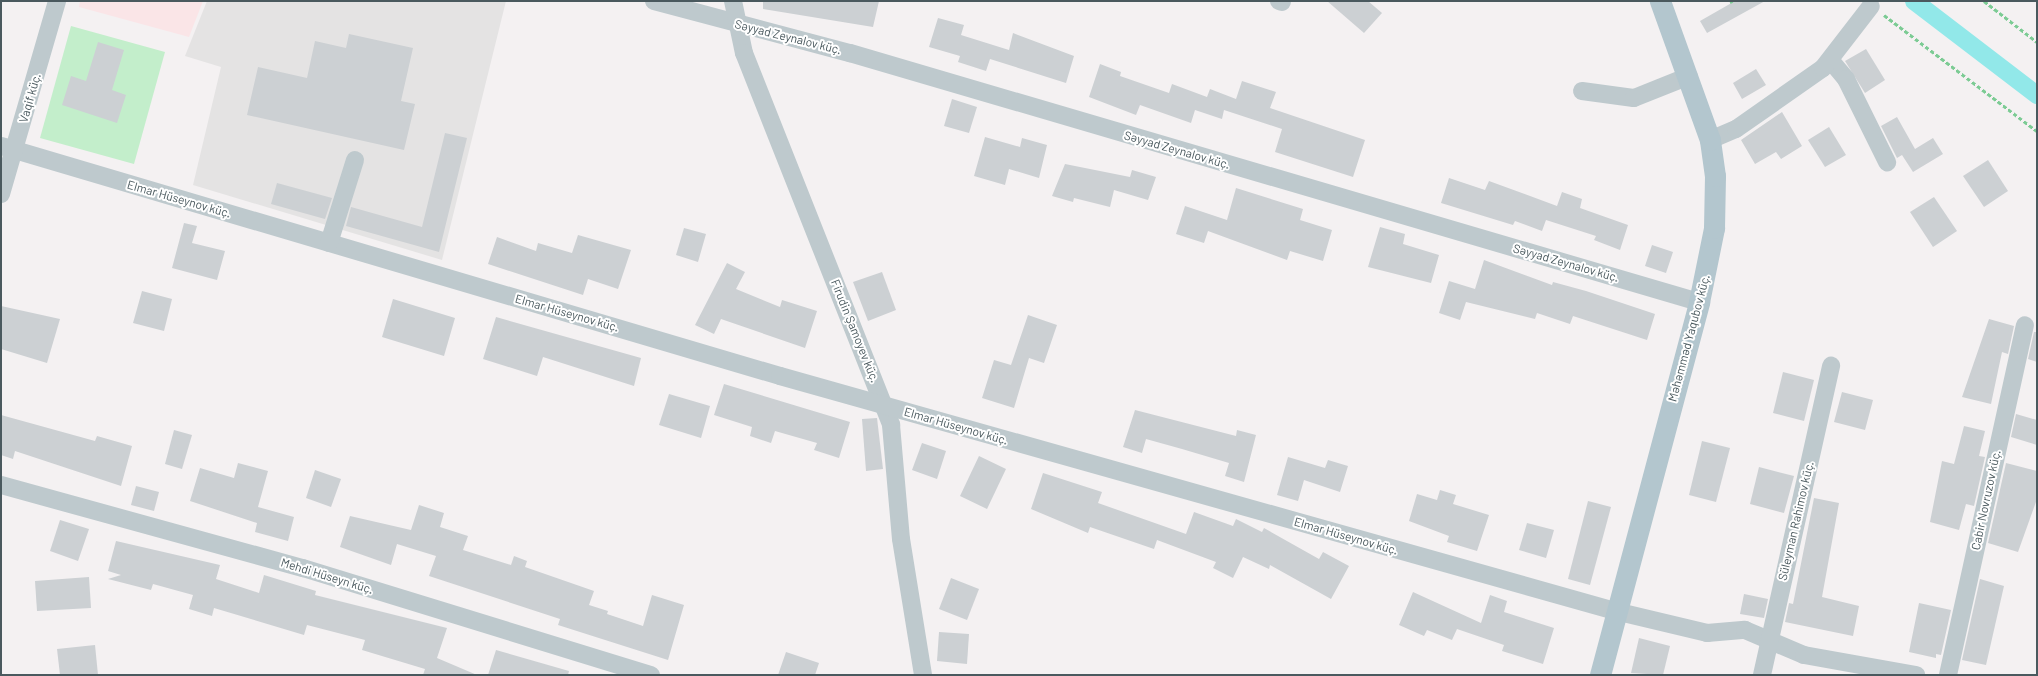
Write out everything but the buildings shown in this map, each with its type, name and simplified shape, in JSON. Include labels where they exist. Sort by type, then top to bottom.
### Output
[{"type":"main road","name":"Məhəmməd Yaqubov küç.","points":[[1600,675],[1699,302],[1714,220],[1710,140],[1689,76],[1660,1]]},
{"type":"street","name":"Vaqif küç.","points":[[1,194],[8,148],[57,1]]},
{"type":"street","name":"Səyyad Zeynalov küç.","points":[[654,1],[850,53],[1699,302]]},
{"type":"street","name":"Firudin Şamoyev küç.","points":[[732,1],[736,24],[784,158],[885,407],[894,441],[901,539],[923,675]]},
{"type":"street","points":[[1710,140],[1736,129],[1831,61],[1872,6]]},
{"type":"street","points":[[1831,61],[1846,79],[1887,162]]},
{"type":"street","points":[[1582,91],[1634,98],[1689,76]]},
{"type":"street","name":"Elmar Hüseynov küç.","points":[[8,148],[885,407],[1616,611],[1694,631],[1745,630],[1770,638],[1804,655],[1916,675]]},
{"type":"street","points":[[329,243],[355,160]]},
{"type":"street","name":"Cabir Novruzov küç.","points":[[1948,675],[2025,325]]},
{"type":"street","name":"Süleyman Rahimov küç.","points":[[1762,675],[1831,366]]},
{"type":"street","name":"Mehdi Hüseyn küç.","points":[[1,485],[303,568],[651,675]]},
{"type":"path","points":[[1984,1],[2037,42]]},
{"type":"path","points":[[1872,6],[2037,131]]},
{"type":"shaded area","points":[[80,1],[203,1],[189,37],[79,7]]},
{"type":"shaded area","points":[[207,1],[506,1],[442,260],[193,185],[221,67],[185,56]]},
{"type":"green space","points":[[71,26],[165,52],[134,164],[40,138]]},
{"type":"waterway","points":[[1914,1],[2037,95]]}]
